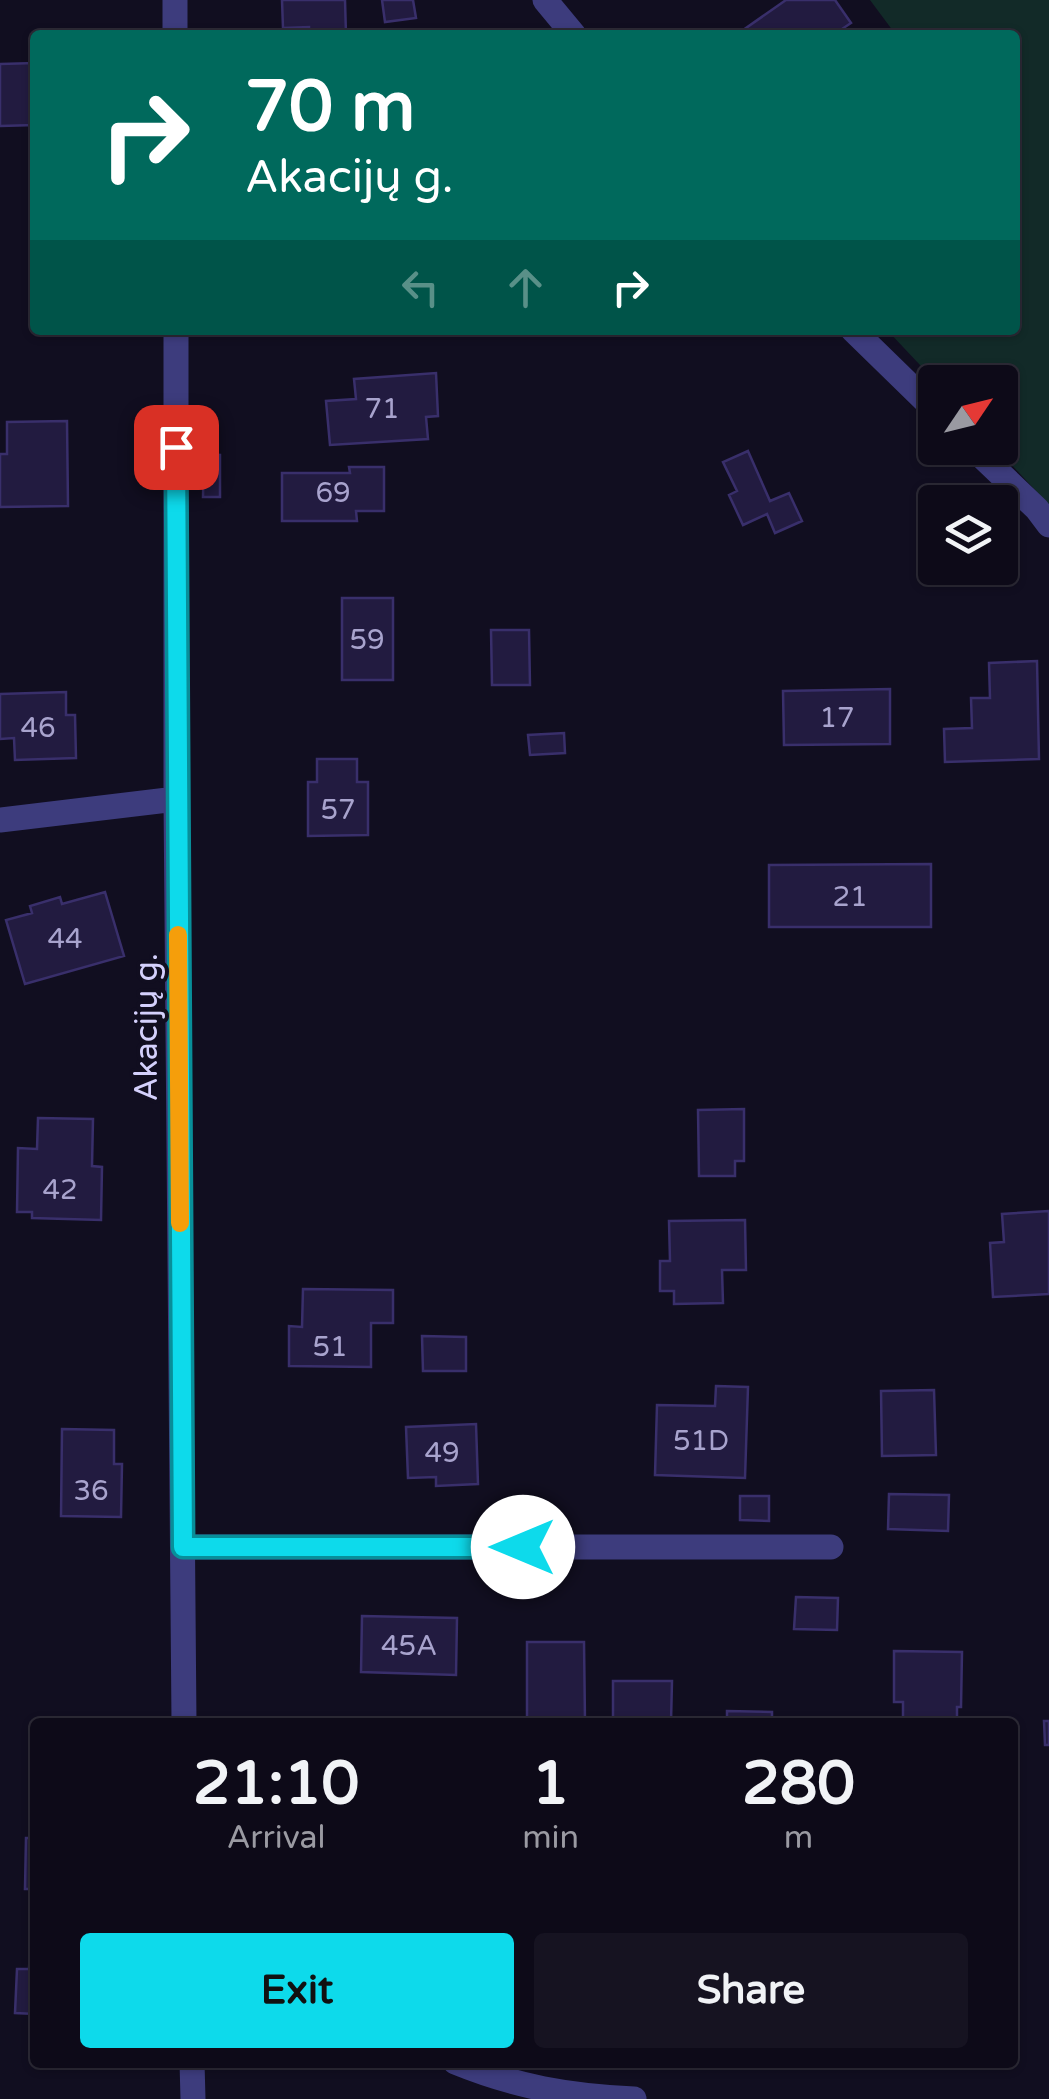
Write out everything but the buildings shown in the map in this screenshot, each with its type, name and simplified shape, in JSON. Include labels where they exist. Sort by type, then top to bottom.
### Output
[{"type":"street","points":[[175,0],[175,30]]},
{"type":"street","points":[[545,0],[570,30]]},
{"type":"street","name":"Akacijų g.","points":[[176,335],[184,1718]]},
{"type":"street","points":[[858,335],[918,393]]},
{"type":"street","points":[[992,465],[1049,525]]},
{"type":"street","points":[[0,820],[176,799]]},
{"type":"street","points":[[183,1547],[830,1546]]},
{"type":"street","points":[[192,2068],[194,2099]]},
{"type":"street","points":[[469,2068],[497,2080],[583,2098],[634,2099]]},
{"type":"green space","points":[[870,0],[1049,0],[1049,505],[1012,465],[1018,465],[1018,365],[920,365],[892,335],[1020,335],[1020,30],[892,30]]},
{"type":"slow traffic","points":[[178,935],[180,1223]]},
{"type":"route","points":[[176,447],[183,1547],[523,1547]]}]
